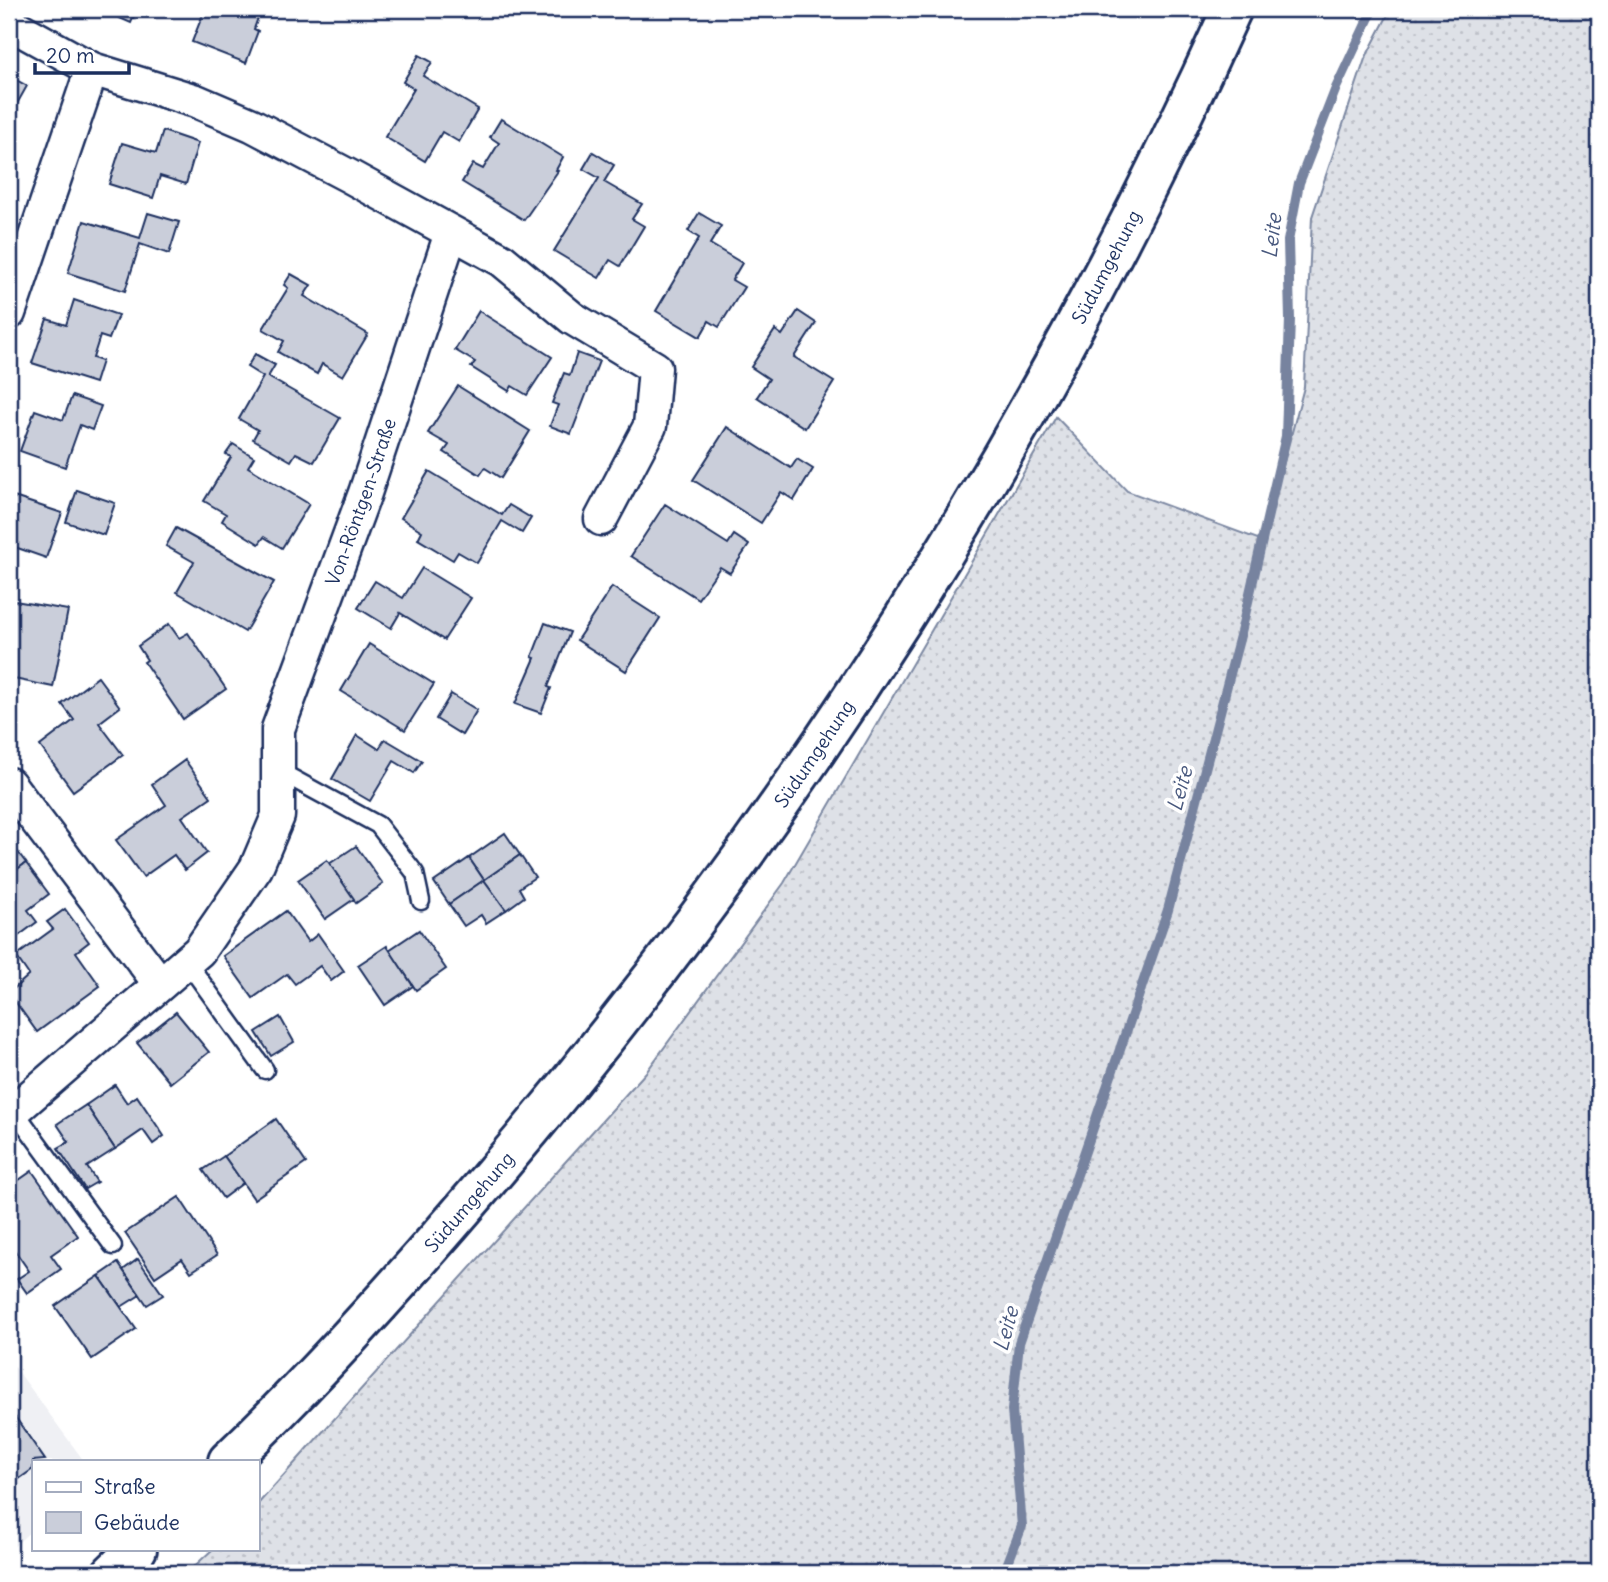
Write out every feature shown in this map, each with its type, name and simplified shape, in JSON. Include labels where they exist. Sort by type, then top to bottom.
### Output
[{"type":"main road","name":"Südumgehung","points":[[229,1460],[276,1415],[439,1238],[584,1068],[701,917],[797,779],[954,537],[1053,365],[1144,192],[1232,9]]},
{"type":"main road","points":[[112,1573],[136,1550]]},
{"type":"street","points":[[9,23],[92,69],[196,101],[253,125],[502,260],[572,318],[654,368],[650,426],[601,519]]},
{"type":"street","points":[[9,313],[92,69]]},
{"type":"street","name":"Von-Röntgen-Straße","points":[[187,962],[199,951],[256,868],[278,816],[278,730],[365,493],[451,233]]},
{"type":"street","points":[[9,784],[160,984]]},
{"type":"street","points":[[12,1112],[187,962]]},
{"type":"lane","points":[[277,770],[378,825],[415,873],[421,901]]},
{"type":"lane","points":[[187,962],[265,1070]]},
{"type":"lane","points":[[12,1112],[113,1246]]},
{"type":"shaded area","points":[[1391,9],[1599,9],[1599,1573],[187,1573],[212,1550],[259,1550],[259,1503],[647,1071],[784,883],[1056,417],[1127,491],[1263,541],[1304,387],[1312,217],[1365,59]]},
{"type":"shaded area","points":[[9,1359],[83,1460],[32,1460],[32,1530],[9,1551]]},
{"type":"building","points":[[99,9],[137,9],[131,23]]},
{"type":"building","points":[[205,9],[261,9],[254,29],[258,31],[246,63],[192,42]]},
{"type":"building","points":[[419,55],[432,62],[423,76],[478,109],[459,142],[442,132],[425,161],[385,137],[414,89],[403,82]]},
{"type":"building","points":[[9,76],[27,86],[9,118]]},
{"type":"building","points":[[501,119],[563,157],[556,170],[558,171],[524,220],[462,182],[473,164],[483,169],[499,143],[490,137]]},
{"type":"building","points":[[163,131],[198,143],[186,184],[160,176],[153,198],[109,184],[122,143],[156,153]]},
{"type":"building","points":[[593,152],[614,165],[604,182],[642,204],[632,219],[644,226],[620,266],[610,260],[599,278],[554,251],[599,178],[583,169]]},
{"type":"building","points":[[148,213],[179,222],[169,254],[140,244],[125,291],[68,273],[84,221],[140,238]]},
{"type":"building","points":[[699,213],[721,226],[710,244],[742,263],[732,280],[744,287],[719,327],[709,321],[700,337],[656,311],[699,238],[688,231]]},
{"type":"building","points":[[291,274],[311,285],[304,296],[368,334],[343,376],[322,364],[317,374],[278,352],[284,341],[263,329],[288,288],[284,285]]},
{"type":"building","points":[[74,300],[118,315],[109,339],[100,336],[93,358],[102,361],[95,383],[32,363],[47,319],[66,325]]},
{"type":"building","points":[[479,311],[552,357],[527,395],[512,386],[509,391],[471,367],[475,362],[455,350]]},
{"type":"building","points":[[798,311],[816,323],[794,357],[834,382],[805,428],[757,397],[769,379],[751,367],[775,330],[782,335]]},
{"type":"building","points":[[577,353],[599,361],[571,434],[550,426],[558,405],[552,403],[564,373],[570,375]]},
{"type":"building","points":[[255,354],[275,365],[268,377],[340,418],[314,462],[296,453],[291,461],[253,439],[258,430],[239,419],[263,377],[247,367]]},
{"type":"building","points":[[458,386],[530,431],[501,478],[485,468],[480,475],[444,452],[449,445],[428,433]]},
{"type":"building","points":[[72,396],[101,406],[92,430],[80,425],[65,467],[20,451],[35,410],[63,420]]},
{"type":"building","points":[[727,427],[791,468],[797,459],[813,469],[794,500],[781,492],[761,523],[693,480]]},
{"type":"building","points":[[233,444],[254,457],[248,467],[309,504],[282,548],[264,537],[259,544],[222,521],[226,514],[204,501],[231,457],[226,454]]},
{"type":"building","points":[[429,471],[502,515],[509,505],[531,518],[522,533],[502,521],[477,563],[458,552],[453,560],[418,539],[422,531],[401,518]]},
{"type":"building","points":[[77,490],[115,503],[104,535],[66,522]]},
{"type":"building","points":[[14,497],[62,513],[46,558],[9,545],[9,514]]},
{"type":"building","points":[[665,504],[728,544],[734,535],[749,545],[730,573],[720,567],[698,599],[631,556]]},
{"type":"building","points":[[176,528],[274,582],[245,632],[177,592],[194,562],[166,546]]},
{"type":"building","points":[[422,568],[471,598],[444,640],[400,613],[391,628],[358,608],[375,581],[403,598]]},
{"type":"building","points":[[612,587],[660,618],[626,671],[577,640]]},
{"type":"building","points":[[9,600],[68,610],[53,687],[9,678]]},
{"type":"building","points":[[545,623],[570,632],[548,687],[551,688],[541,713],[515,704],[535,658],[532,657]]},
{"type":"building","points":[[169,624],[179,638],[188,633],[226,689],[183,719],[144,662],[147,660],[138,646]]},
{"type":"building","points":[[369,644],[434,684],[405,730],[341,691]]},
{"type":"building","points":[[98,677],[120,707],[99,723],[123,755],[73,791],[40,746],[74,720],[62,704]]},
{"type":"building","points":[[451,694],[477,710],[462,735],[436,719]]},
{"type":"building","points":[[357,735],[379,749],[385,739],[422,761],[414,773],[394,761],[370,801],[332,779]]},
{"type":"building","points":[[185,760],[211,797],[182,817],[207,853],[185,870],[174,855],[143,877],[116,840],[166,805],[152,784]]},
{"type":"building","points":[[505,833],[520,855],[484,880],[469,858]]},
{"type":"building","points":[[9,840],[26,863],[9,875]]},
{"type":"building","points":[[356,846],[383,884],[356,903],[329,864]]},
{"type":"building","points":[[520,855],[535,877],[519,888],[524,897],[506,910],[484,880]]},
{"type":"building","points":[[469,858],[484,880],[449,904],[434,882]]},
{"type":"building","points":[[327,860],[354,899],[325,919],[298,880]]},
{"type":"building","points":[[26,863],[49,894],[28,910],[37,922],[9,943],[9,875]]},
{"type":"building","points":[[484,880],[506,910],[486,923],[481,915],[464,926],[449,904]]},
{"type":"building","points":[[65,909],[89,942],[76,952],[100,986],[37,1032],[9,993],[29,975],[16,956],[53,929],[47,922]]},
{"type":"building","points":[[286,911],[308,942],[318,934],[344,971],[331,981],[320,966],[295,984],[287,974],[253,998],[223,956]]},
{"type":"building","points":[[419,930],[446,969],[416,990],[389,950]]},
{"type":"building","points":[[387,946],[413,986],[385,1005],[358,965]]},
{"type":"building","points":[[176,1012],[209,1052],[170,1083],[137,1043]]},
{"type":"building","points":[[280,1017],[294,1042],[271,1056],[256,1032]]},
{"type":"building","points":[[115,1085],[127,1103],[137,1096],[164,1136],[153,1144],[143,1130],[115,1149],[86,1105]]},
{"type":"building","points":[[86,1105],[115,1149],[87,1167],[97,1182],[85,1189],[58,1148],[69,1142],[57,1124]]},
{"type":"building","points":[[276,1119],[306,1163],[254,1199],[224,1156]]},
{"type":"building","points":[[224,1156],[243,1183],[223,1198],[203,1170]]},
{"type":"building","points":[[32,1171],[78,1236],[51,1255],[61,1269],[27,1293],[17,1279],[29,1271],[9,1242],[9,1187]]},
{"type":"building","points":[[179,1197],[217,1255],[191,1272],[182,1259],[155,1277],[125,1233]]},
{"type":"building","points":[[138,1259],[163,1295],[147,1305],[123,1270]]},
{"type":"building","points":[[118,1263],[140,1295],[121,1307],[99,1276]]},
{"type":"building","points":[[99,1276],[136,1329],[92,1359],[55,1306]]},
{"type":"building","points":[[9,1408],[45,1460],[32,1460],[32,1470],[9,1486]]},
{"type":"waterway","name":"Leite","points":[[1004,1573],[1022,1526],[1012,1410],[1019,1343],[1168,910],[1242,628],[1286,436],[1290,319],[1288,241],[1299,183],[1336,88],[1373,9]]}]
